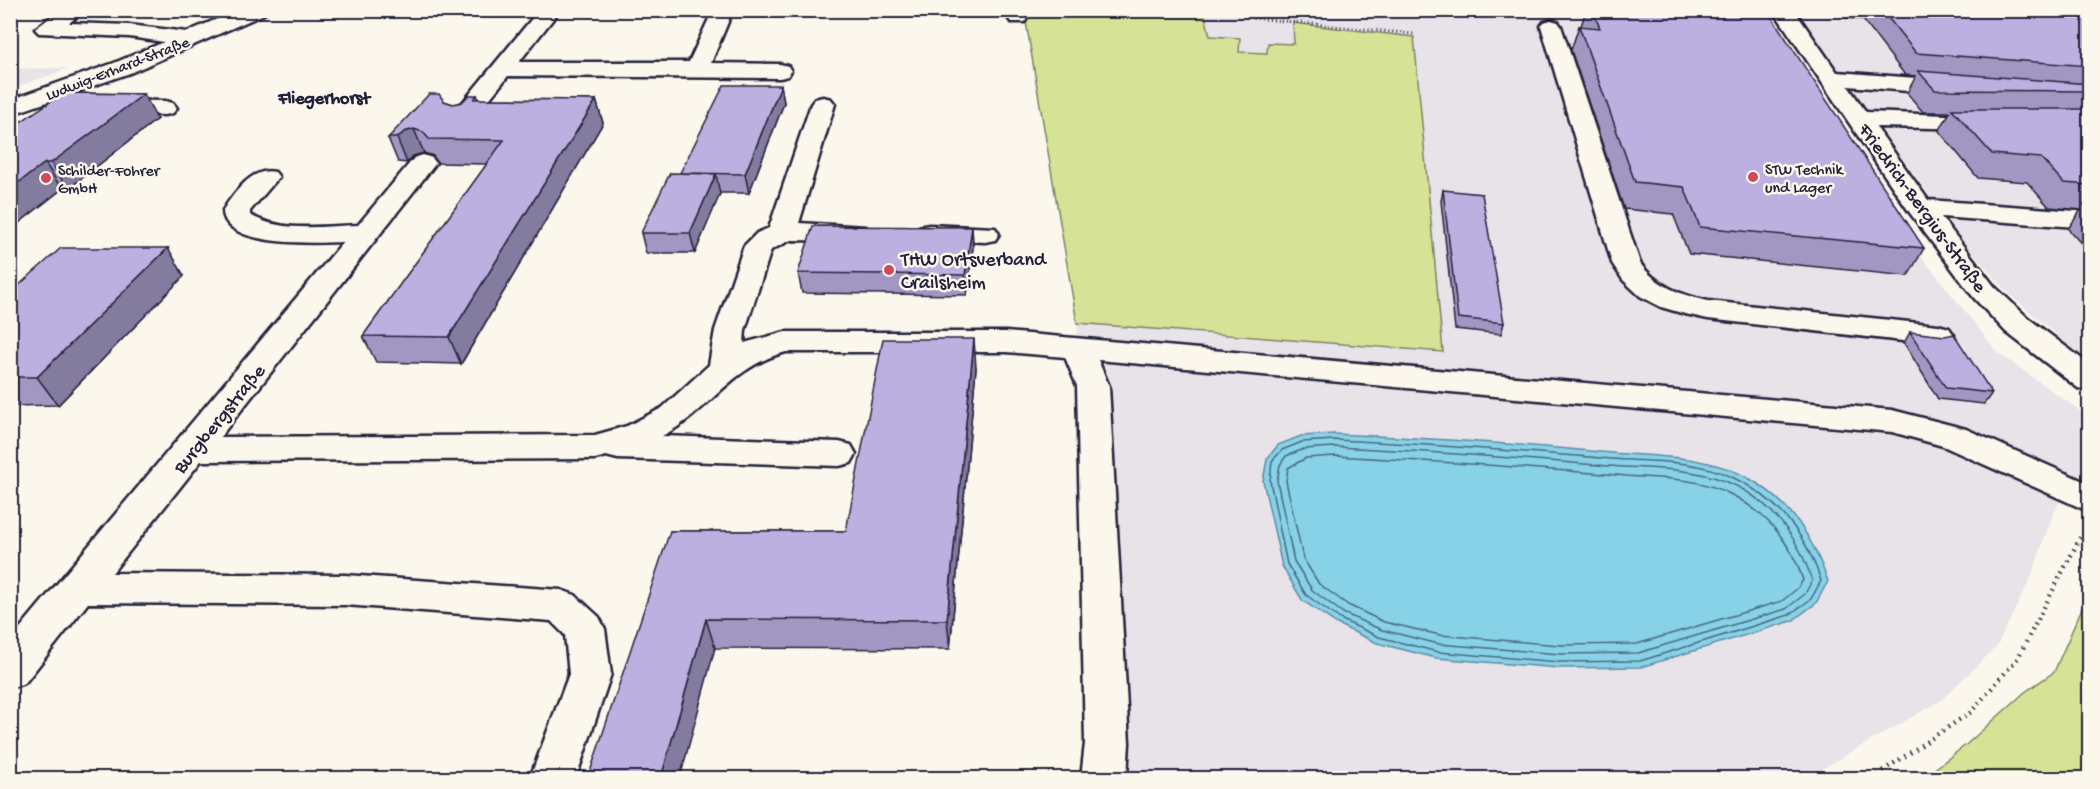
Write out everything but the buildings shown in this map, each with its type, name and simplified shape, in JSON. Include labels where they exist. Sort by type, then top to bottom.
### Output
[{"type":"street","points":[[75,10],[46,29],[129,31],[180,36]]},
{"type":"street","name":"Ludwig-Erhard-Straße","points":[[10,108],[122,68],[226,10]]},
{"type":"street","name":"Ludwig-Erhard-Straße","points":[[10,98],[257,10]]},
{"type":"street","points":[[462,118],[550,10]]},
{"type":"street","points":[[697,69],[723,10]]},
{"type":"street","name":"Friedrich-Bergius-Straße","points":[[1783,10],[1920,207],[1984,292],[2056,357],[2090,381]]},
{"type":"street","points":[[1844,10],[1932,17]]},
{"type":"street","points":[[129,31],[148,14]]},
{"type":"street","points":[[1551,26],[1626,262],[1644,286],[1682,304],[1708,309],[1938,335]]},
{"type":"street","points":[[503,69],[780,71]]},
{"type":"street","points":[[1831,78],[1972,89]]},
{"type":"street","points":[[782,232],[823,104]]},
{"type":"street","points":[[86,108],[165,108]]},
{"type":"street","points":[[1860,119],[1960,123],[2012,122]]},
{"type":"street","name":"Burgbergstraße","points":[[10,671],[194,449],[423,163]]},
{"type":"street","points":[[266,177],[236,210],[236,219],[244,224],[258,229],[287,232],[367,233]]},
{"type":"street","points":[[1920,207],[2090,220]]},
{"type":"street","points":[[725,368],[730,330],[758,246],[766,238],[782,232],[985,234]]},
{"type":"street","points":[[595,447],[639,434],[674,416],[725,368],[752,351],[785,342],[1006,342],[1892,421],[1954,436],[2087,514]]},
{"type":"street","points":[[1078,349],[1093,386],[1107,743],[1104,778]]},
{"type":"street","points":[[2056,357],[2090,354]]},
{"type":"street","points":[[194,449],[595,447],[839,454]]},
{"type":"street","points":[[78,588],[345,590],[561,606],[585,629],[590,674],[553,778]]},
{"type":"path","points":[[1253,18],[1414,34]]},
{"type":"path","points":[[1872,778],[1971,712],[2018,658],[2087,514]]},
{"type":"shaded area","points":[[1204,11],[1759,11],[1917,251],[1998,353],[2089,417],[2089,477],[2073,478],[2053,514],[2031,577],[1997,646],[1940,701],[1806,778],[1104,778],[1107,743],[1077,323],[1262,339],[1240,164]]},
{"type":"shaded area","points":[[1795,11],[2089,11],[2089,363],[2007,292],[1961,239]]},
{"type":"shaded area","points":[[69,68],[11,89],[11,69]]},
{"type":"green space","points":[[1027,10],[1204,11],[1210,36],[1240,38],[1239,52],[1267,53],[1268,43],[1294,44],[1293,23],[1414,37],[1443,352],[1077,323],[1025,16]]},
{"type":"green space","points":[[2089,592],[2089,778],[1923,778],[1967,744],[2025,692],[2054,672]]},
{"type":"water","points":[[1334,434],[1683,458],[1718,465],[1765,488],[1789,510],[1799,522],[1815,550],[1828,581],[1816,603],[1792,621],[1641,667],[1559,668],[1436,658],[1377,643],[1337,624],[1302,600],[1282,566],[1263,481],[1267,459],[1278,445],[1301,436]]},
{"type":"place","name":"STW Technik und Lager","points":[[1753,177]]},
{"type":"place","name":"Schilder-Fohrer GmbH","points":[[46,178]]},
{"type":"place","name":"THW Ortsverband Crailsheim","points":[[889,270]]},
{"type":"district","name":"Fliegerhorst","points":[[324,97]]}]
